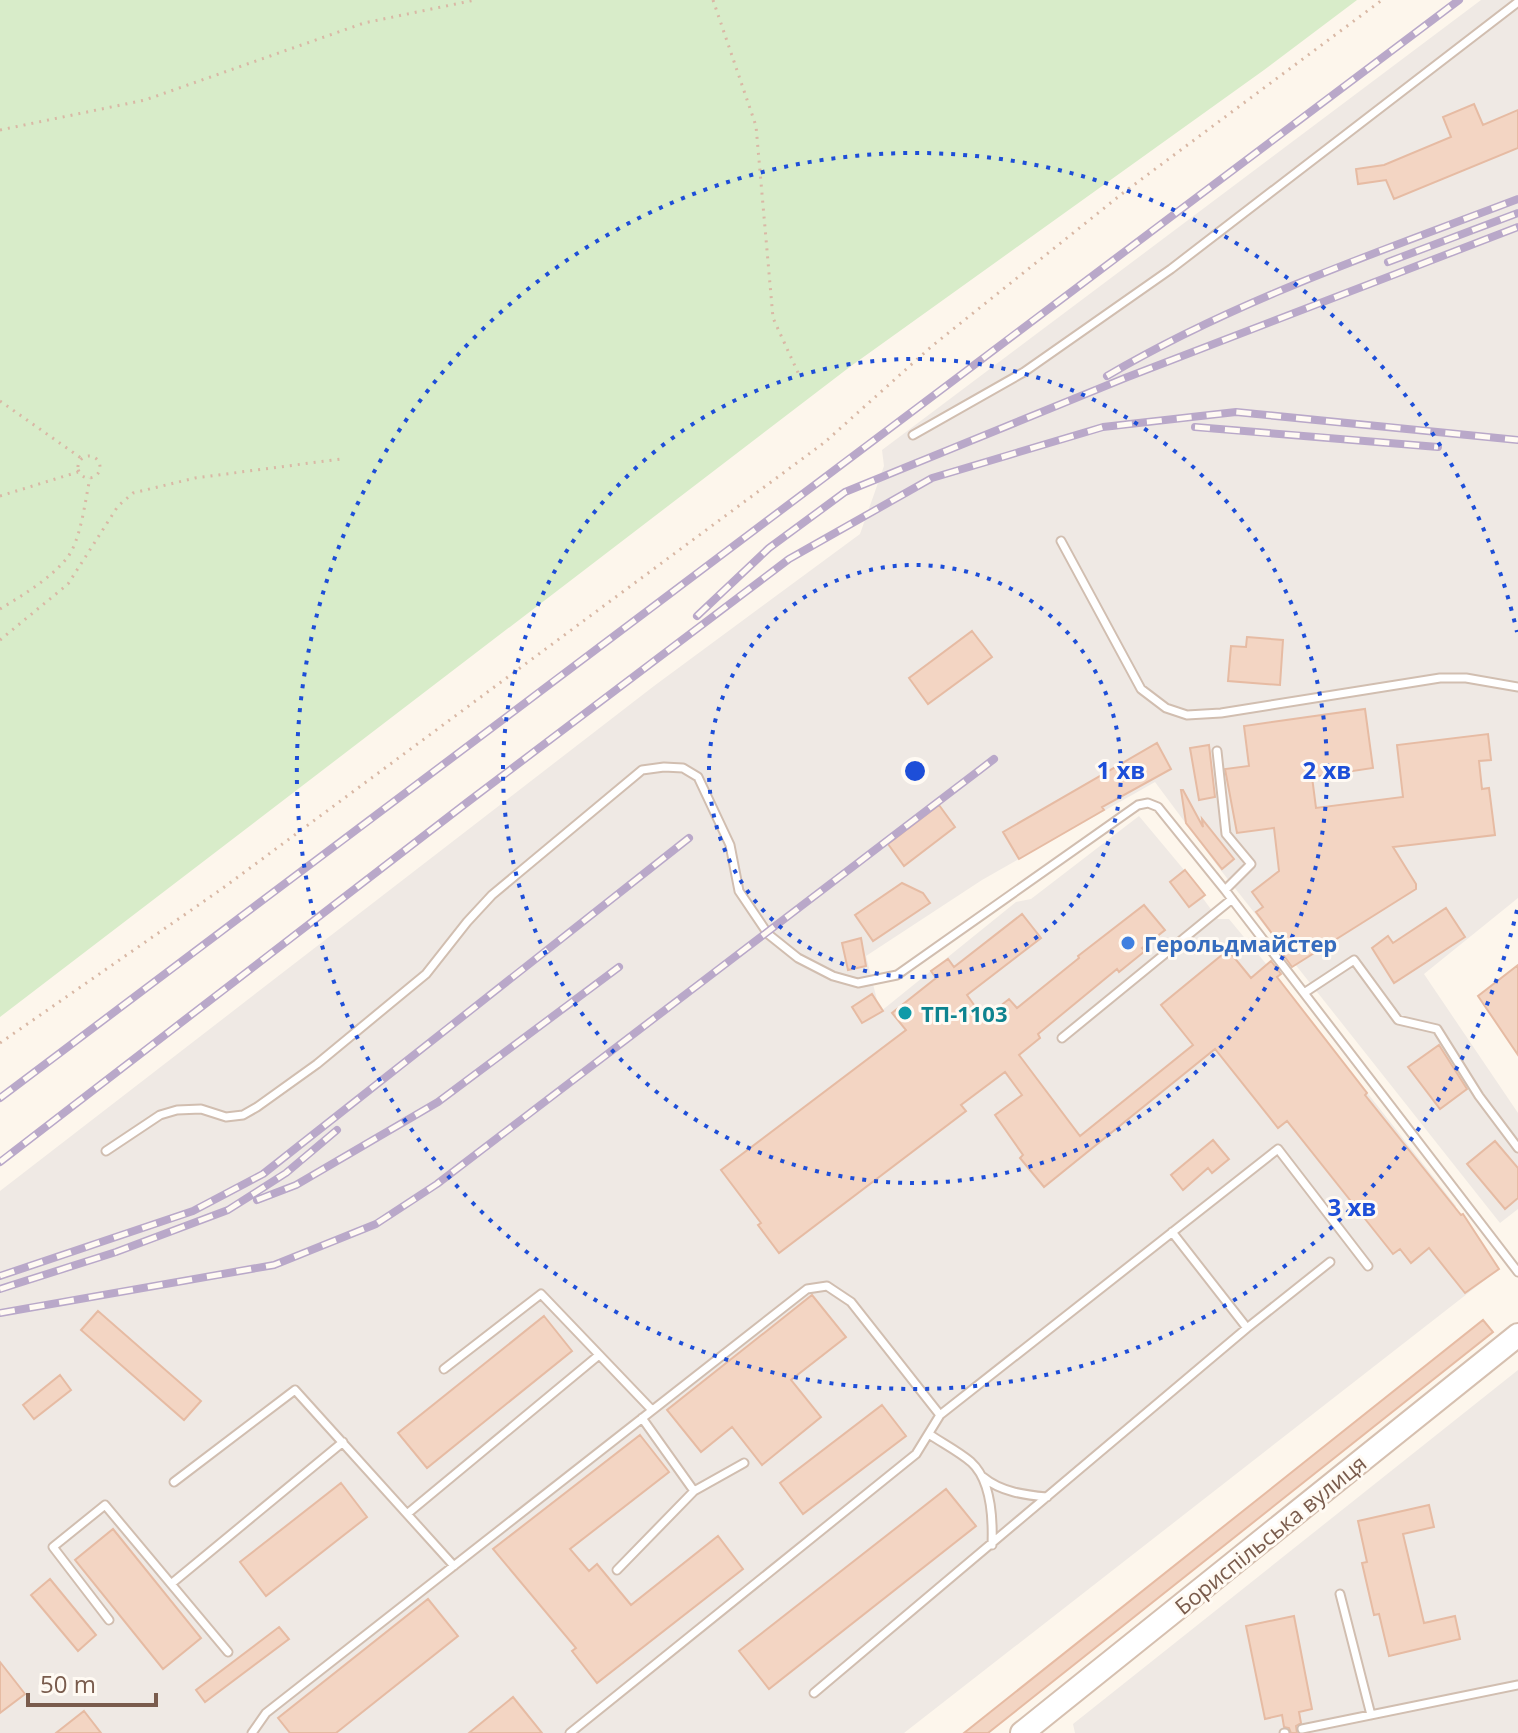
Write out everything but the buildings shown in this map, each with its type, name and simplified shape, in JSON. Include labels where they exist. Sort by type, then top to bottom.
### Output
[{"type":"main road","name":"Бориспільська вулиця","points":[[1022,1733],[1518,1335]]},
{"type":"lane","points":[[913,435],[1024,372],[1171,269],[1518,2]]},
{"type":"lane","points":[[1061,541],[1141,689],[1166,708],[1187,715],[1204,716],[1440,678],[1466,678],[1518,687]]},
{"type":"lane","points":[[1217,751],[1226,834],[1251,864],[1225,890]]},
{"type":"lane","points":[[106,1151],[160,1115],[177,1110],[201,1109],[226,1117],[243,1115],[257,1107],[317,1064],[426,974],[480,906],[642,770],[683,768],[698,777],[730,845],[739,891],[768,934],[798,958],[833,976],[858,983],[897,975],[1138,805],[1148,803],[1158,807],[1225,890],[1518,1272]]},
{"type":"lane","points":[[1062,1038],[1232,899]]},
{"type":"lane","points":[[1304,993],[1354,960],[1398,1020],[1437,1029],[1479,1096],[1518,1148]]},
{"type":"lane","points":[[570,1733],[916,1454],[940,1415],[1278,1149],[1368,1266]]},
{"type":"lane","points":[[1172,1232],[1247,1328]]},
{"type":"lane","points":[[814,1693],[1247,1328],[1330,1262]]},
{"type":"lane","points":[[252,1733],[266,1713],[807,1289],[827,1286],[851,1302],[940,1415]]},
{"type":"lane","points":[[444,1369],[541,1294],[652,1410]]},
{"type":"lane","points":[[407,1514],[599,1355]]},
{"type":"lane","points":[[174,1482],[295,1390],[454,1566]]},
{"type":"lane","points":[[642,1418],[694,1491]]},
{"type":"lane","points":[[929,1434],[972,1463],[991,1484],[1020,1495],[1047,1497]]},
{"type":"lane","points":[[171,1584],[343,1442]]},
{"type":"lane","points":[[617,1570],[694,1491],[744,1463]]},
{"type":"lane","points":[[983,1477],[993,1519],[992,1545]]},
{"type":"lane","points":[[109,1620],[53,1547],[105,1505],[228,1652]]},
{"type":"lane","points":[[1340,1594],[1371,1715]]},
{"type":"lane","points":[[1302,1729],[1518,1685]]},
{"type":"path","points":[[0,130],[145,100],[364,23],[475,0]]},
{"type":"path","points":[[713,0],[756,126],[773,318],[800,377]]},
{"type":"path","points":[[0,1043],[223,888],[825,442],[932,346],[1123,193],[1382,0]]},
{"type":"path","points":[[0,401],[81,458]]},
{"type":"path","points":[[95,456],[100,469],[97,475],[83,477],[78,472],[77,464],[81,458],[95,456]]},
{"type":"path","points":[[0,640],[68,584],[118,506],[133,493],[195,478],[341,459]]},
{"type":"path","points":[[0,496],[78,472]]},
{"type":"path","points":[[0,609],[32,589],[68,557],[81,524],[90,478]]},
{"type":"shaded area","points":[[1481,0],[1518,0],[1518,898],[1424,974],[1518,1113],[1518,1209],[1500,1223],[1219,868],[1155,782],[982,880],[866,956],[880,1012],[1016,902],[1031,899],[1139,816],[1205,895],[1202,897],[1218,919],[1229,919],[1267,965],[1456,1206],[1443,1238],[1488,1254],[1499,1269],[904,1733],[0,1733],[0,1191],[654,686],[860,534],[884,466],[882,450]],"holes":[[[98,1311],[201,1401],[184,1420]]]},
{"type":"shaded area","points":[[1518,1370],[1518,1733],[1075,1733],[1073,1724]]},
{"type":"green space","points":[[0,0],[1357,0],[851,366],[0,1017]]},
{"type":"railway","points":[[0,1098],[1459,0]]},
{"type":"railway","points":[[1107,376],[1257,301],[1518,199]]},
{"type":"railway","points":[[1388,262],[1518,213]]},
{"type":"railway","points":[[697,616],[769,548],[845,492],[1125,378],[1518,227]]},
{"type":"railway","points":[[0,1162],[789,559],[932,478],[1103,427],[1236,412],[1518,440]]},
{"type":"railway","points":[[1195,427],[1438,447]]},
{"type":"railway","points":[[0,1313],[274,1265],[376,1224],[437,1184],[994,759]]},
{"type":"railway","points":[[0,1276],[193,1211],[263,1174],[689,838]]},
{"type":"railway","points":[[257,1200],[296,1185],[438,1102],[619,967]]},
{"type":"railway","points":[[0,1289],[116,1252],[228,1210],[286,1173],[337,1130]]},
{"type":"place","name":"Герольдмайстер","points":[[1128,943]]},
{"type":"place","name":"ТП-1103","points":[[905,1013]]}]
